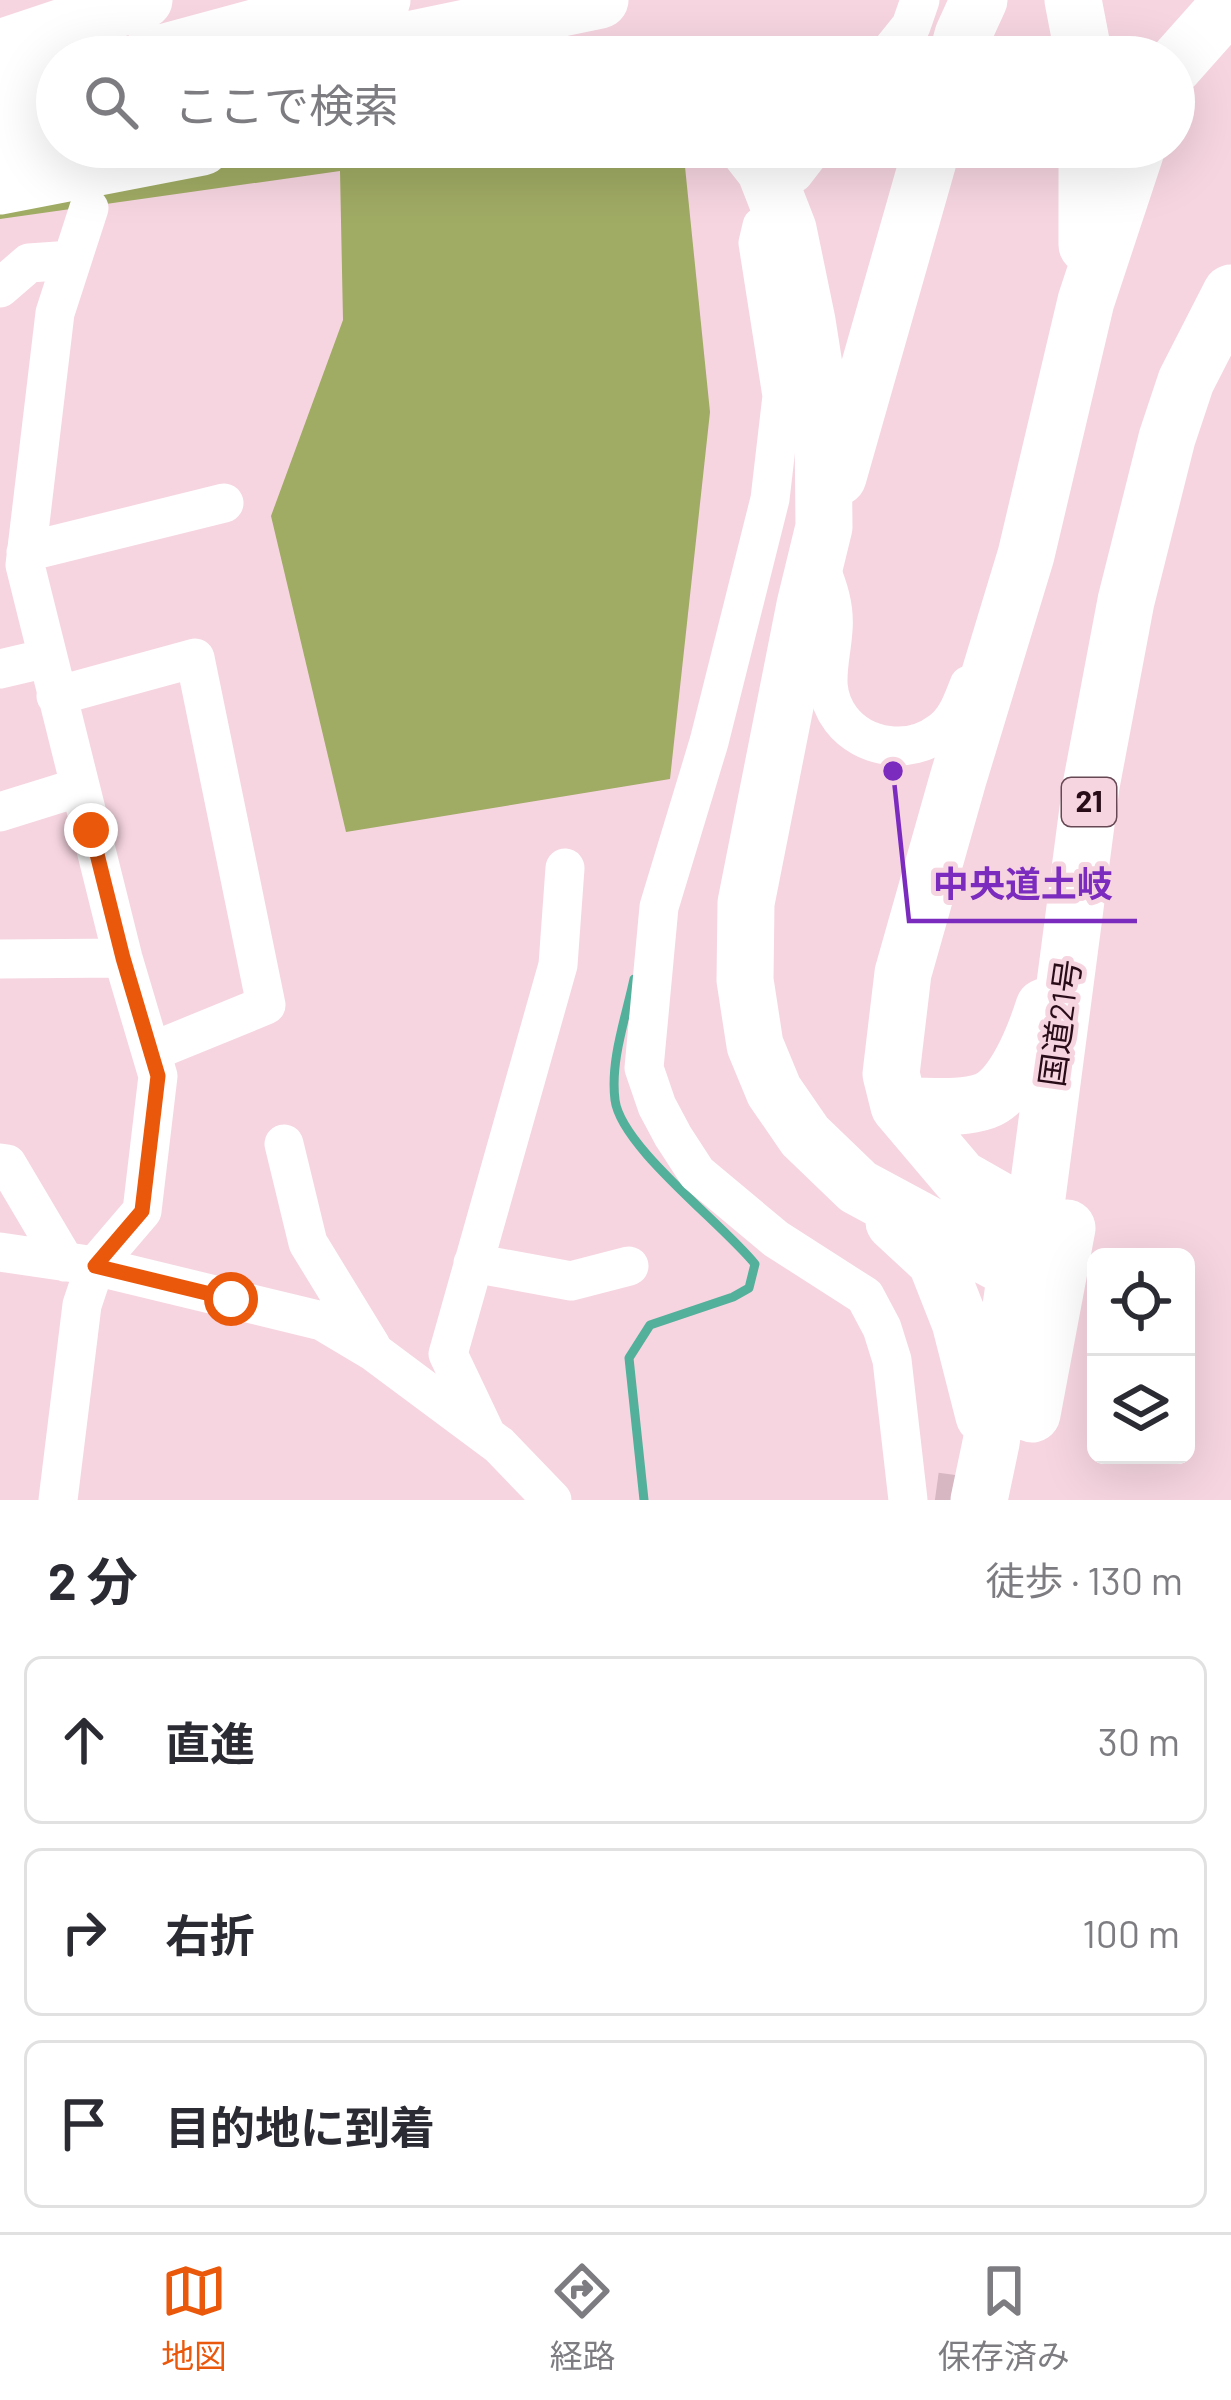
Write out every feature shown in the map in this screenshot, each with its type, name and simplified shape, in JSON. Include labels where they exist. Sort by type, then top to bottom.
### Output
[{"type":"highway","points":[[0,48],[144,0]]},
{"type":"highway","points":[[225,36],[382,0]]},
{"type":"highway","points":[[428,36],[600,0]]},
{"type":"highway","points":[[963,36],[980,0]]},
{"type":"highway","points":[[1073,0],[1080,36]]},
{"type":"highway","points":[[1195,42],[1231,2]]},
{"type":"highway","points":[[0,99],[36,88]]},
{"type":"highway","points":[[0,144],[36,134]]},
{"type":"highway","points":[[0,186],[93,168]]},
{"type":"highway","points":[[769,168],[788,229],[823,423],[820,543]]},
{"type":"highway","points":[[926,168],[820,543],[746,903],[745,980],[755,1045],[774,1091],[805,1136],[935,1261],[960,1322],[991,1443]]},
{"type":"highway","points":[[1086,301],[1088,168]]},
{"type":"highway","points":[[1038,1250],[960,1178],[899,1106],[891,1074],[903,974],[1026,555],[1086,301],[1130,168]]},
{"type":"highway","name":"国道21号","points":[[934,1498],[991,1443],[1038,1250],[1158,596],[1220,317]]},
{"type":"highway","name":"国道21号","points":[[1015,1500],[1091,786],[1126,602],[1167,438],[1186,381],[1220,317]]},
{"type":"highway","points":[[899,1106],[988,1100],[1019,1069],[1075,917]]},
{"type":"highway","points":[[858,1187],[1038,1250]]},
{"type":"street","points":[[902,36],[920,0]]},
{"type":"street","points":[[80,1264],[142,1211],[158,1076],[52,677],[25,565],[16,501],[55,313],[88,208]]},
{"type":"street","points":[[762,226],[758,243],[782,396],[770,499],[709,742],[659,907],[644,1068],[657,1106],[697,1173],[776,1239],[865,1296],[882,1328],[934,1498]]},
{"type":"street","points":[[0,288],[28,263],[72,260]]},
{"type":"street","points":[[26,552],[224,503]]},
{"type":"street","points":[[820,543],[834,628],[826,681],[831,702],[858,735],[877,744],[921,743],[941,731],[957,715],[980,656],[1005,624]]},
{"type":"street","points":[[0,669],[52,677],[195,658],[266,1005],[151,1052]]},
{"type":"street","points":[[0,812],[80,788]]},
{"type":"street","points":[[487,1437],[448,1354],[558,965],[565,868]]},
{"type":"street","points":[[0,959],[123,958]]},
{"type":"street","points":[[284,1144],[308,1243],[374,1352]]},
{"type":"street","points":[[0,1163],[7,1164],[80,1264],[82,1305],[58,1500]]},
{"type":"street","points":[[0,1252],[80,1264],[322,1322],[374,1352],[499,1445],[552,1500]]},
{"type":"street","points":[[473,1263],[572,1281],[629,1266]]},
{"type":"green space","points":[[216,168],[685,168],[710,412],[670,779],[346,832],[271,516],[343,320],[340,171],[0,219],[0,210]]},
{"type":"waterway","points":[[634,979],[615,1070],[615,1100],[621,1119],[653,1162],[755,1264],[749,1288],[650,1325],[629,1358],[644,1500]]},
{"type":"tunnel","points":[[936,1492],[994,1500]]},
{"type":"place","name":"中央道土岐","points":[[893,771]]},
{"type":"route","points":[[91,830],[158,1076],[142,1211],[95,1266],[231,1299]]}]
